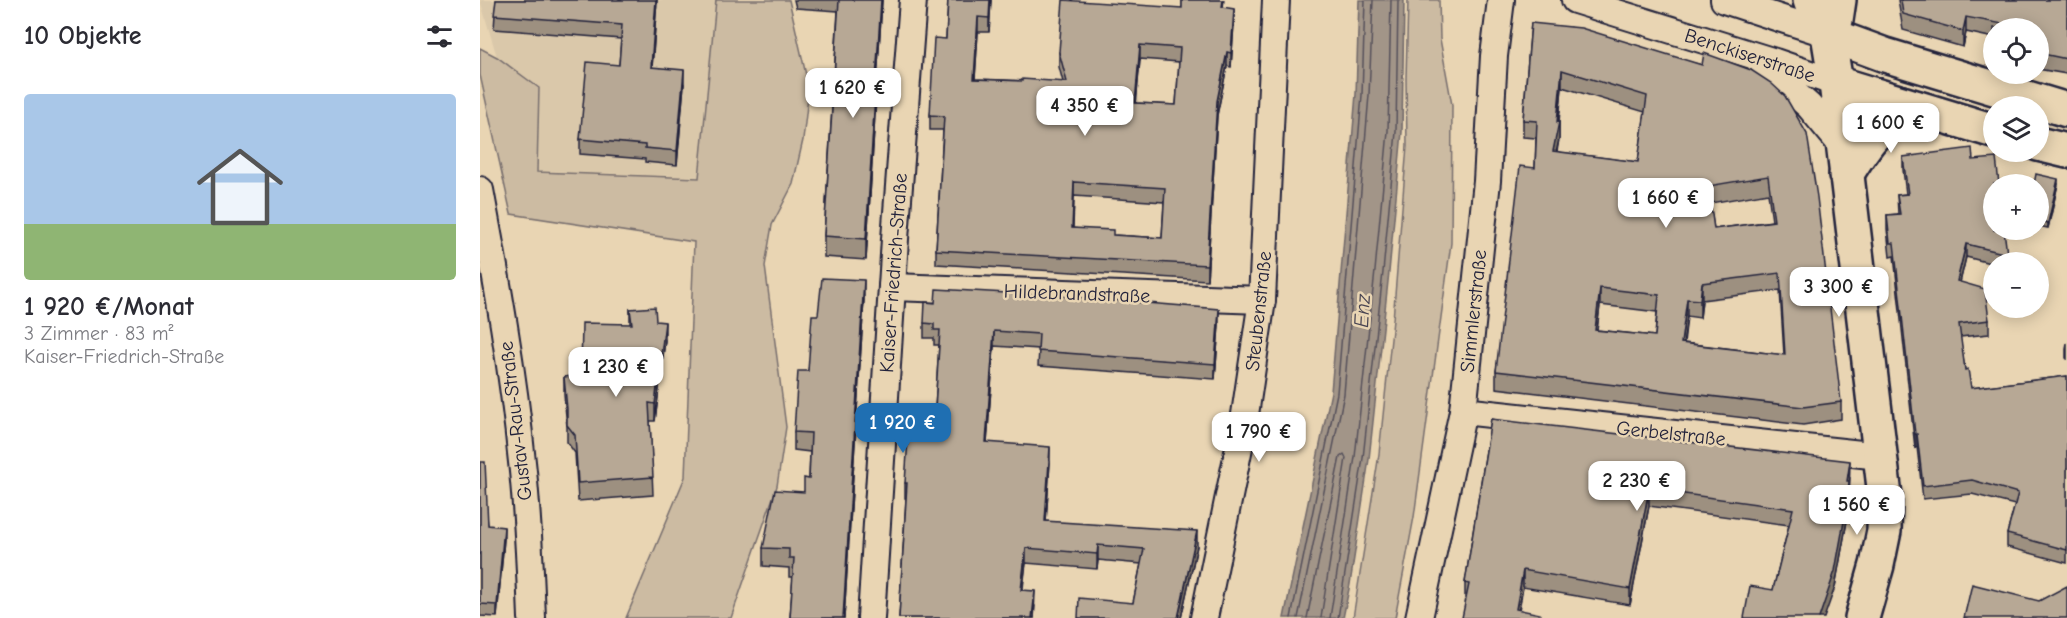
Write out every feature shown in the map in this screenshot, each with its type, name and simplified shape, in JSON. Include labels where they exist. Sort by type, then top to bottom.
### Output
[{"type":"main road","points":[[1810,0],[1817,20],[1828,34],[1836,83],[1885,496],[1884,531],[1862,618]]},
{"type":"main road","points":[[1828,34],[1836,20],[1839,0]]},
{"type":"main road","points":[[1828,34],[1885,55],[2067,110]]},
{"type":"main road","name":"Benckiserstraße","points":[[1836,83],[1983,128]]},
{"type":"main road","points":[[1845,161],[1886,123],[1898,115],[1917,108]]},
{"type":"main road","points":[[2049,147],[2067,151]]},
{"type":"street","name":"Kaiser-Friedrich-Straße","points":[[871,618],[913,0]]},
{"type":"street","name":"Steubenstraße","points":[[1204,618],[1243,428],[1262,300],[1276,0]]},
{"type":"street","name":"Simmlerstraße","points":[[1419,618],[1463,411],[1487,181],[1494,56],[1501,0]]},
{"type":"street","name":"Benckiserstraße","points":[[1575,0],[1836,83]]},
{"type":"street","points":[[1724,0],[1828,34]]},
{"type":"street","points":[[1749,55],[1809,106],[1845,161]]},
{"type":"street","name":"Gustav-Rau-Straße","points":[[480,190],[505,330],[520,442],[532,618]]},
{"type":"street","name":"Hildebrandstraße","points":[[892,287],[1262,300]]},
{"type":"street","name":"Gerbelstraße","points":[[1463,411],[1880,456]]},
{"type":"shaded area","points":[[480,0],[716,0],[699,177],[537,171],[539,88],[497,57]]},
{"type":"shaded area","points":[[716,0],[789,0],[809,88],[803,140],[793,184],[772,225],[765,266],[786,427],[777,486],[731,618],[626,618],[685,477],[694,242],[511,214],[480,75],[480,48],[497,57],[539,88],[537,172],[699,178]]},
{"type":"shaded area","points":[[1408,0],[1439,0],[1440,39],[1452,105],[1451,243],[1414,517],[1395,618],[1353,618],[1379,454],[1393,320],[1407,146]]},
{"type":"water","name":"Enz","points":[[1359,0],[1404,0],[1402,132],[1369,459],[1343,618],[1284,618],[1331,392],[1356,94]]},
{"type":"building","points":[[496,0],[656,0],[651,67],[684,70],[677,151],[645,148],[645,145],[580,139],[587,62],[619,65],[622,25],[494,15]]},
{"type":"building","points":[[839,0],[881,0],[866,239],[824,236]]},
{"type":"building","points":[[948,0],[990,0],[989,18],[978,17],[974,79],[1067,82],[1059,52],[1063,0],[1182,8],[1182,0],[1223,0],[1222,7],[1234,9],[1231,53],[1227,52],[1217,101],[1207,265],[936,250],[944,116],[930,115],[934,38],[946,39]],"holes":[[[1140,45],[1180,48],[1176,105],[1135,103]],[[1074,182],[1165,188],[1162,238],[1113,235],[1113,230],[1072,228]]]},
{"type":"building","points":[[1901,0],[2067,0],[2067,59],[2049,55],[2049,18],[1983,18],[1983,20],[1966,17],[1963,31],[1903,14]]},
{"type":"building","points":[[1531,23],[1581,28],[1702,65],[1704,53],[1751,70],[1771,83],[1785,96],[1807,134],[1817,197],[1841,402],[1803,407],[1496,371],[1520,166],[1535,168],[1537,121],[1523,120]],"holes":[[[1562,70],[1647,96],[1638,162],[1553,151],[1559,122],[1557,122]],[[1768,176],[1774,221],[1714,229],[1708,186]],[[1780,273],[1785,355],[1681,343],[1687,299],[1700,300],[1702,283]],[[1600,288],[1659,295],[1655,336],[1595,330]]]},
{"type":"building","points":[[1972,148],[1973,160],[1996,162],[1998,174],[1983,174],[1983,240],[2005,240],[2007,252],[1966,244],[1957,281],[1983,288],[1983,318],[1989,318],[1989,320],[1959,324],[1965,370],[1968,369],[1971,388],[2067,376],[2067,550],[2007,534],[2018,493],[1972,480],[1923,486],[1894,243],[1890,243],[1887,215],[1900,214],[1897,195],[1908,194],[1903,157]]},
{"type":"building","points":[[2049,177],[2058,179],[2049,219]]},
{"type":"building","points":[[822,278],[864,280],[843,618],[790,618],[794,558],[789,558],[789,549],[763,548],[775,490],[804,492],[804,478],[809,479],[811,433],[794,432],[798,371],[808,371],[812,315],[818,315]]},
{"type":"building","points":[[936,289],[1076,297],[1219,309],[1215,364],[1038,351],[1039,334],[994,331],[986,442],[1050,447],[1045,521],[1197,531],[1178,618],[1078,618],[1079,598],[1133,603],[1144,549],[1098,545],[1097,554],[1026,548],[1021,590],[1035,591],[1032,618],[899,618],[908,439],[933,440],[940,330],[934,330],[934,324],[924,323],[925,302],[935,303]]},
{"type":"building","points":[[655,307],[656,321],[665,322],[655,404],[649,403],[653,477],[578,483],[575,435],[567,425],[564,377],[581,375],[582,323],[632,324],[630,309]]},
{"type":"building","points":[[1491,419],[1850,461],[1847,505],[1835,571],[1819,618],[1744,618],[1750,586],[1773,590],[1793,509],[1649,489],[1630,589],[1523,570],[1516,609],[1540,614],[1539,618],[1462,618],[1469,584],[1465,583]]},
{"type":"building","points":[[480,462],[485,462],[488,525],[504,527],[497,605],[480,604]]},
{"type":"building","points":[[1972,584],[2039,601],[2067,586],[2067,618],[1964,618]]}]
